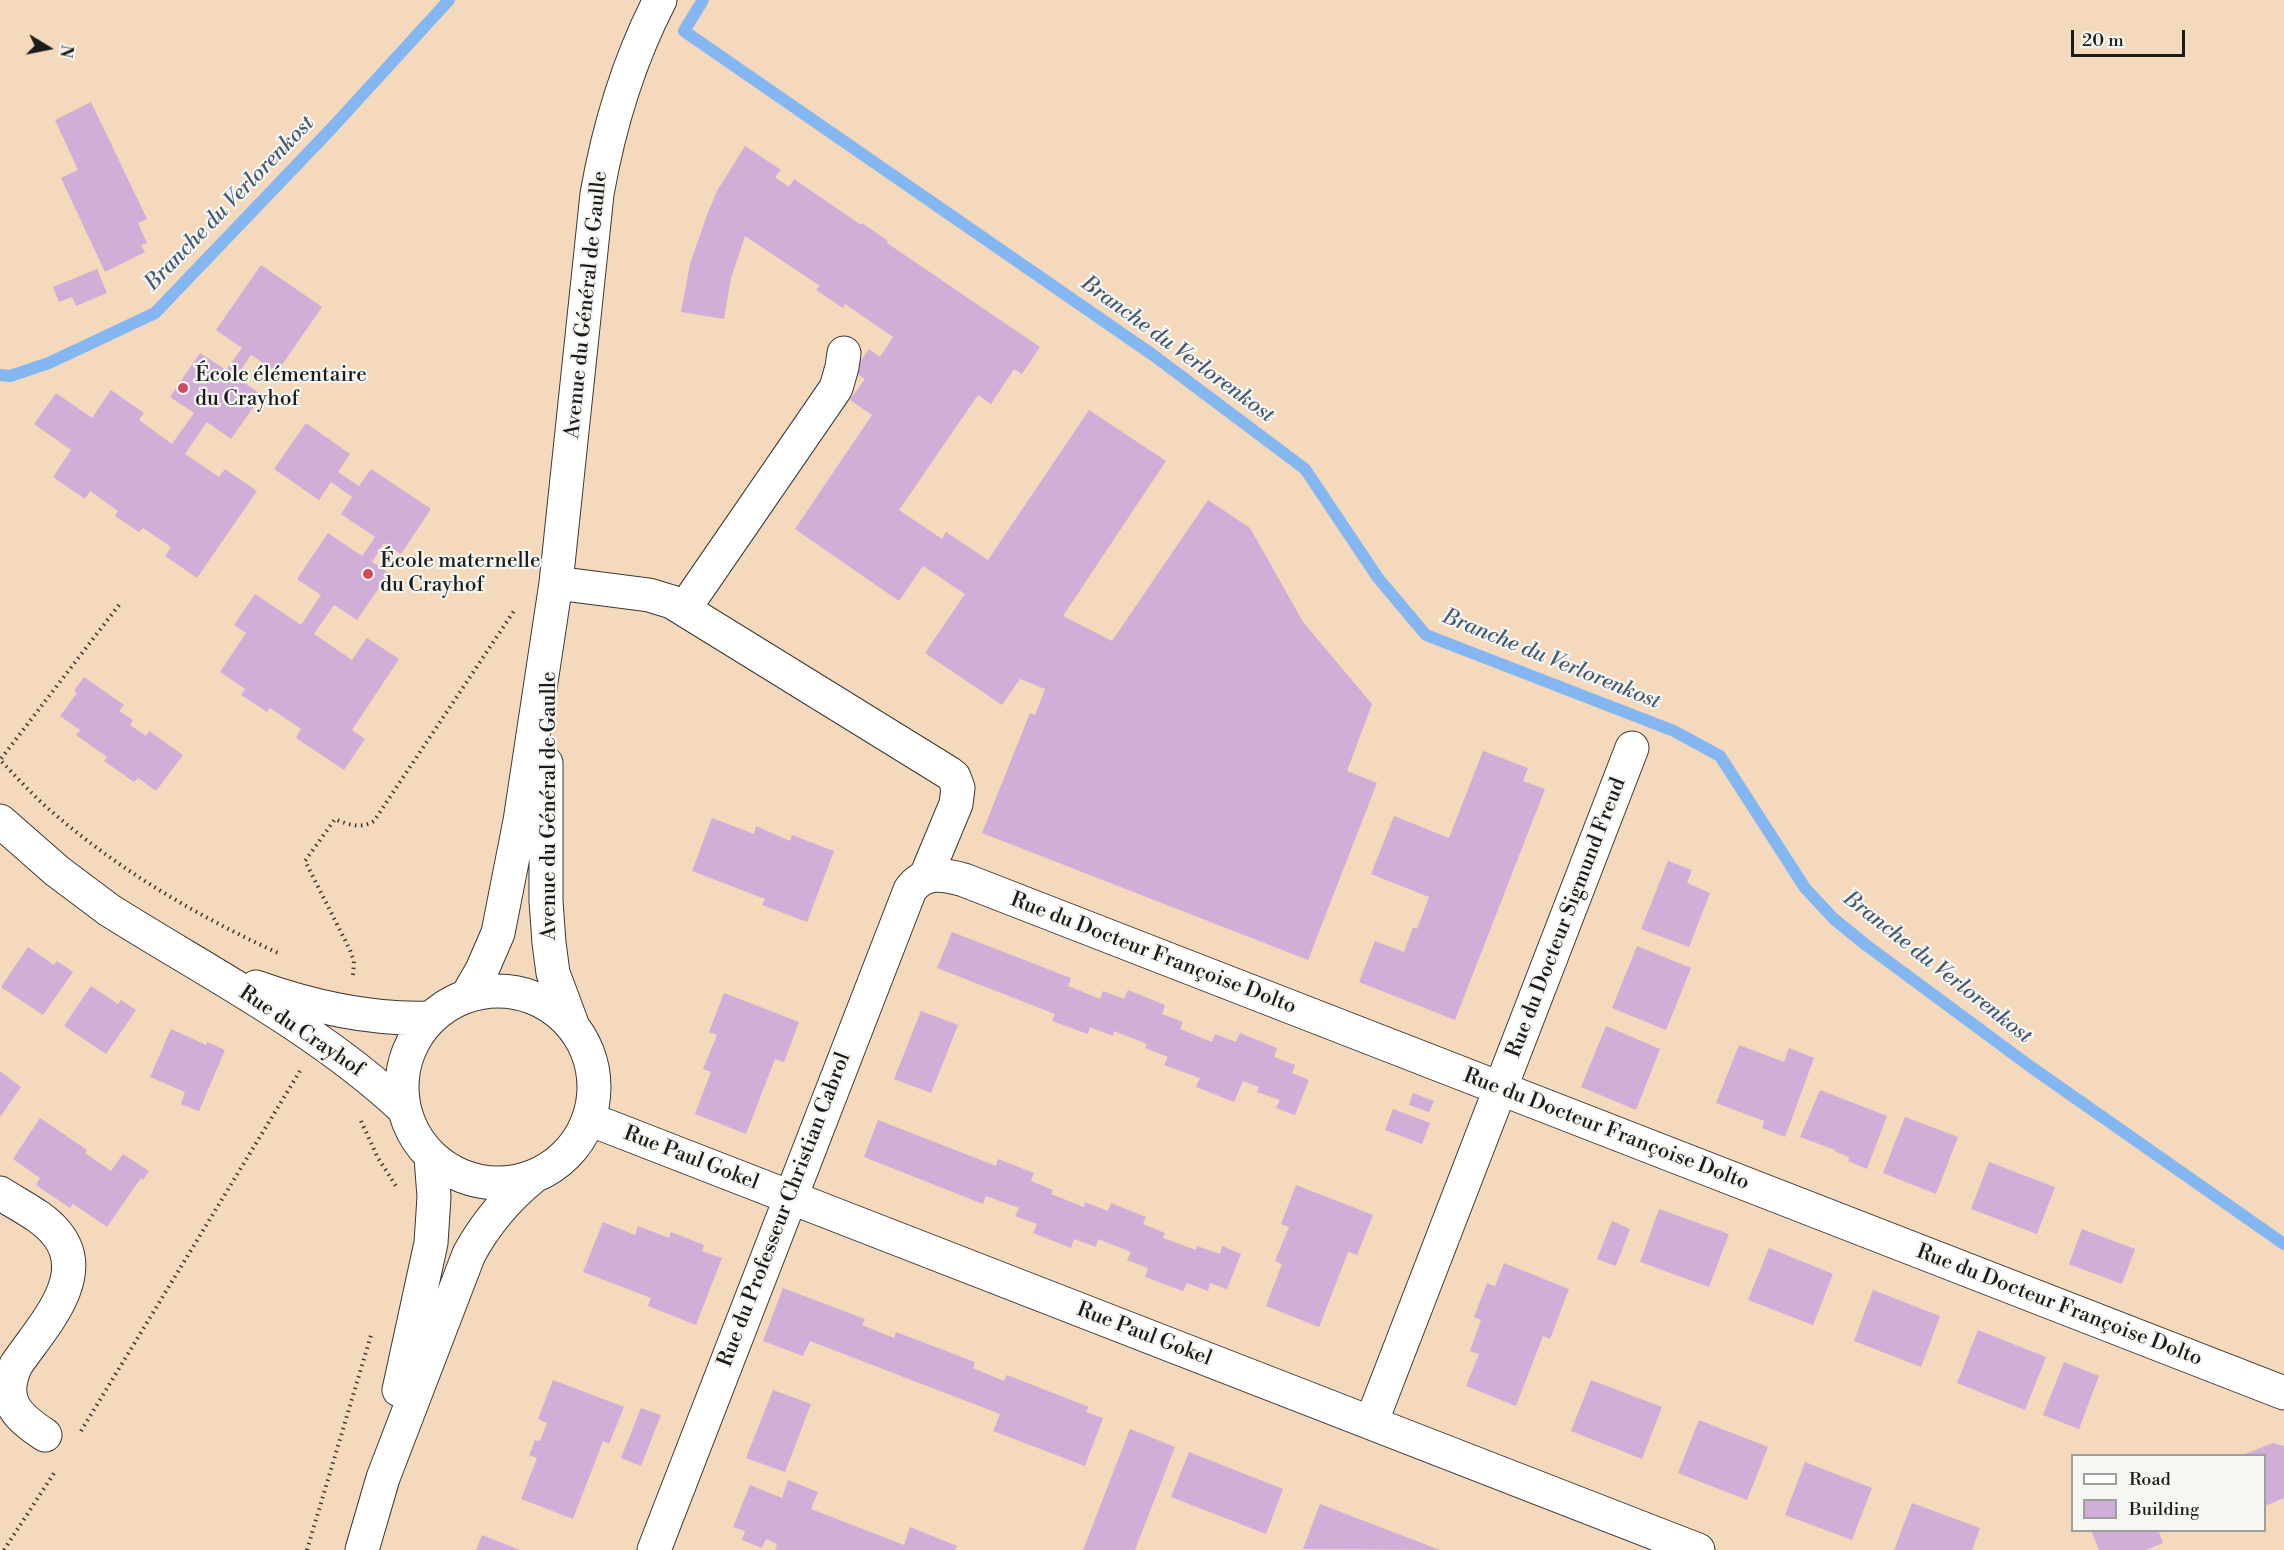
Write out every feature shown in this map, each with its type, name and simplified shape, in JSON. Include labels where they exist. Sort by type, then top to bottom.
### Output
[{"type":"street","name":"Avenue du Général de Gaulle","points":[[467,996],[488,957],[502,917],[520,821],[556,583],[599,185],[608,139],[626,78],[660,0]]},
{"type":"street","points":[[556,583],[649,595],[662,598],[684,609],[836,388],[844,352]]},
{"type":"street","name":"Rue du Professeur Christian Cabrol","points":[[660,1548],[789,1197],[910,890],[926,876],[956,804],[958,788],[954,777],[684,609]]},
{"type":"street","name":"Avenue du Général de Gaulle","points":[[551,620],[546,761],[546,901],[553,973],[572,1024]]},
{"type":"street","name":"Rue du Docteur Sigmund Freud","points":[[1371,1423],[1632,748]]},
{"type":"street","name":"Rue du Crayhof","points":[[0,821],[80,890],[318,1040],[366,1076],[408,1120]]},
{"type":"street","name":"Rue du Docteur Françoise Dolto","points":[[926,876],[944,875],[964,880],[2284,1393]]},
{"type":"street","name":"Rue du Crayhof","points":[[193,963],[267,991],[336,1010],[375,1016],[430,1018]]},
{"type":"street","points":[[362,1550],[383,1478],[469,1254],[489,1220],[511,1195],[532,1178],[552,1167],[579,1140],[589,1119],[594,1098],[594,1077],[586,1049],[572,1024],[548,1004],[527,994],[496,990],[467,996],[447,1005],[430,1018],[416,1036],[404,1064],[401,1086],[408,1120],[431,1157],[456,1174],[478,1181],[501,1184],[532,1178]]},
{"type":"street","name":"Rue Paul Gokel","points":[[589,1119],[1698,1550]]},
{"type":"street","points":[[383,1478],[395,1410],[431,1243],[434,1197],[431,1157]]},
{"type":"street","points":[[0,1193],[49,1226],[61,1240],[68,1257],[69,1275],[64,1292],[16,1365],[7,1388],[14,1412],[23,1421],[61,1445]]},
{"type":"path","points":[[350,983],[355,969],[351,950],[305,861],[335,819],[346,824],[367,826],[374,821],[520,601]]},
{"type":"path","points":[[119,605],[0,760],[42,802],[90,842],[136,875],[177,902],[279,954]]},
{"type":"path","points":[[4,1550],[61,1445],[112,1383],[303,1065]]},
{"type":"path","points":[[359,1117],[378,1158],[399,1189],[408,1120]]},
{"type":"path","points":[[307,1550],[373,1327]]},
{"type":"building","points":[[91,102],[147,219],[138,223],[147,243],[141,245],[145,252],[105,272],[61,178],[78,170],[55,120]]},
{"type":"building","points":[[745,146],[781,170],[775,177],[789,187],[794,179],[861,225],[862,223],[888,241],[887,243],[1040,347],[1022,374],[1014,369],[991,404],[978,395],[899,510],[942,539],[946,532],[988,560],[1089,410],[1166,461],[1063,616],[1112,641],[1208,500],[1250,528],[1303,622],[1372,704],[1347,771],[1377,783],[1308,960],[982,833],[1030,713],[1035,715],[1045,689],[1020,679],[1002,705],[925,653],[965,594],[923,566],[899,601],[795,529],[872,415],[850,400],[865,379],[853,371],[869,349],[880,357],[893,337],[845,304],[843,308],[816,290],[820,286],[745,236],[731,278],[724,319],[681,312],[690,264],[707,215],[717,191]]},
{"type":"building","points":[[261,265],[322,307],[277,372],[251,355],[236,377],[262,395],[231,439],[207,422],[185,454],[219,477],[225,469],[257,491],[197,578],[165,556],[171,547],[143,528],[139,532],[115,516],[118,511],[90,491],[85,499],[53,477],[71,450],[34,424],[56,393],[92,418],[111,390],[144,413],[139,420],[172,444],[194,413],[170,397],[200,353],[226,370],[242,348],[216,330]]},
{"type":"building","points":[[97,269],[107,293],[76,306],[72,297],[59,302],[53,287]]},
{"type":"building","points":[[306,423],[350,454],[338,472],[359,486],[371,469],[431,509],[401,554],[384,543],[372,562],[389,573],[357,620],[334,605],[314,634],[352,660],[367,638],[399,659],[352,730],[365,739],[344,770],[296,738],[301,729],[270,708],[267,712],[241,695],[245,689],[220,672],[246,633],[234,625],[255,594],[301,625],[321,595],[297,579],[328,533],[362,556],[375,537],[341,514],[352,497],[331,482],[319,500],[274,469]]},
{"type":"building","points":[[84,677],[124,705],[119,711],[133,720],[130,725],[146,736],[149,731],[183,755],[156,791],[138,778],[134,782],[104,761],[107,757],[76,735],[80,730],[60,716],[77,693],[74,691]]},
{"type":"building","points":[[1483,751],[1528,768],[1523,781],[1545,789],[1455,1020],[1359,982],[1375,941],[1404,952],[1413,927],[1417,929],[1429,897],[1371,874],[1394,816],[1449,838]]},
{"type":"building","points":[[712,818],[754,834],[756,826],[790,841],[792,835],[834,851],[807,922],[762,905],[765,899],[692,871]]},
{"type":"building","points":[[1668,861],[1692,870],[1687,883],[1710,893],[1689,947],[1641,929]]},
{"type":"building","points":[[952,932],[1071,978],[1068,986],[1100,999],[1103,991],[1124,999],[1128,990],[1165,1005],[1162,1014],[1183,1022],[1180,1029],[1212,1042],[1215,1034],[1236,1042],[1240,1033],[1277,1048],[1274,1057],[1295,1065],[1292,1073],[1309,1080],[1295,1115],[1276,1108],[1280,1100],[1257,1092],[1259,1087],[1243,1081],[1234,1102],[1196,1087],[1200,1078],[1164,1065],[1168,1057],[1145,1048],[1147,1044],[1114,1031],[1113,1036],[1090,1027],[1088,1034],[1052,1021],[1055,1014],[937,968]]},
{"type":"building","points":[[1637,946],[1691,968],[1666,1030],[1612,1008]]},
{"type":"building","points":[[28,947],[54,965],[57,961],[73,972],[43,1015],[1,987]]},
{"type":"building","points":[[91,986],[118,1004],[121,1000],[136,1010],[106,1054],[64,1026]]},
{"type":"building","points":[[724,993],[799,1022],[784,1062],[775,1059],[746,1134],[695,1114],[711,1072],[703,1069],[717,1035],[709,1032]]},
{"type":"building","points":[[921,1011],[958,1025],[931,1093],[894,1079]]},
{"type":"building","points":[[1606,1026],[1660,1049],[1636,1110],[1581,1087]]},
{"type":"building","points":[[171,1029],[206,1045],[207,1042],[225,1050],[199,1111],[181,1104],[185,1092],[150,1077]]},
{"type":"building","points":[[1739,1045],[1784,1062],[1789,1048],[1814,1058],[1785,1137],[1762,1128],[1764,1121],[1716,1103]]},
{"type":"building","points":[[0,1071],[21,1087],[0,1117]]},
{"type":"building","points":[[1820,1090],[1887,1116],[1867,1169],[1848,1161],[1849,1157],[1835,1150],[1800,1137]]},
{"type":"building","points":[[1413,1093],[1434,1101],[1429,1112],[1409,1105]]},
{"type":"building","points":[[1393,1109],[1430,1123],[1422,1144],[1385,1130]]},
{"type":"building","points":[[1905,1117],[1958,1137],[1936,1194],[1883,1173]]},
{"type":"building","points":[[40,1118],[87,1150],[85,1153],[111,1171],[123,1154],[149,1171],[143,1180],[141,1178],[107,1227],[73,1204],[70,1208],[36,1185],[40,1178],[13,1159]]},
{"type":"building","points":[[878,1120],[996,1166],[998,1159],[1034,1173],[1031,1181],[1053,1190],[1051,1194],[1084,1207],[1085,1202],[1108,1211],[1111,1203],[1146,1217],[1143,1224],[1165,1233],[1163,1238],[1196,1250],[1197,1246],[1220,1254],[1222,1246],[1241,1254],[1227,1289],[1210,1283],[1208,1291],[1187,1283],[1183,1291],[1145,1277],[1148,1268],[1127,1260],[1131,1252],[1098,1239],[1096,1247],[1074,1239],[1071,1248],[1033,1233],[1037,1224],[1015,1216],[1019,1208],[986,1196],[983,1204],[864,1157]]},
{"type":"building","points":[[1989,1162],[2055,1187],[2037,1234],[1971,1209]]},
{"type":"building","points":[[1296,1185],[1373,1215],[1357,1255],[1348,1252],[1319,1327],[1266,1306],[1282,1264],[1275,1261],[1289,1227],[1281,1224]]},
{"type":"building","points":[[1659,1209],[1729,1234],[1709,1287],[1640,1262]]},
{"type":"building","points":[[1612,1221],[1630,1229],[1616,1266],[1597,1259]]},
{"type":"building","points":[[603,1222],[635,1235],[638,1226],[669,1238],[671,1232],[704,1245],[702,1251],[722,1258],[696,1325],[648,1306],[651,1298],[583,1272]]},
{"type":"building","points":[[2082,1229],[2135,1249],[2122,1284],[2069,1264]]},
{"type":"building","points":[[1769,1248],[1833,1274],[1813,1325],[1748,1300]]},
{"type":"building","points":[[1504,1263],[1569,1289],[1550,1339],[1543,1336],[1516,1406],[1466,1386],[1479,1354],[1470,1351],[1481,1320],[1474,1317],[1487,1283],[1495,1286]]},
{"type":"building","points":[[783,1288],[865,1319],[862,1325],[894,1338],[896,1332],[975,1362],[973,1368],[1004,1381],[1007,1375],[1089,1407],[1086,1412],[1103,1418],[1085,1466],[993,1431],[1000,1414],[810,1341],[803,1356],[763,1341]]},
{"type":"building","points":[[1873,1290],[1940,1316],[1921,1367],[1854,1341]]},
{"type":"building","points":[[1978,1330],[2046,1357],[2025,1410],[1957,1383]]},
{"type":"building","points":[[2064,1362],[2099,1376],[2079,1429],[2043,1415]]},
{"type":"building","points":[[553,1380],[624,1407],[609,1444],[603,1441],[573,1519],[521,1499],[537,1458],[529,1455],[535,1440],[540,1441],[547,1423],[538,1419]]},
{"type":"building","points":[[1591,1380],[1662,1407],[1642,1459],[1571,1431]]},
{"type":"building","points":[[773,1390],[811,1404],[785,1472],[746,1458]]},
{"type":"building","points":[[641,1408],[661,1415],[641,1466],[621,1458]]},
{"type":"building","points":[[1699,1420],[1768,1447],[1747,1500],[1678,1473]]},
{"type":"building","points":[[1130,1429],[1175,1447],[1135,1550],[1083,1550]]},
{"type":"building","points":[[2273,1443],[2284,1446],[2284,1498],[2266,1506],[2266,1454],[2245,1454]]},
{"type":"building","points":[[1189,1452],[1283,1489],[1266,1534],[1171,1497]]},
{"type":"building","points":[[1805,1462],[1872,1488],[1852,1540],[1785,1515]]},
{"type":"building","points":[[788,1480],[818,1492],[811,1509],[904,1545],[910,1527],[957,1546],[955,1550],[775,1550],[777,1544],[766,1539],[762,1548],[742,1540],[745,1531],[733,1527],[750,1485],[782,1498]]},
{"type":"building","points":[[1912,1503],[1980,1528],[1972,1550],[1894,1550]]},
{"type":"building","points":[[1320,1504],[1440,1550],[1303,1549]]},
{"type":"building","points":[[2092,1532],[2159,1532],[2163,1543],[2145,1550],[2099,1550]]},
{"type":"building","points":[[482,1535],[520,1550],[476,1550]]},
{"type":"waterway","name":"Branche du Verlorenkost","points":[[0,375],[10,376],[49,363],[155,313],[331,129],[449,0]]},
{"type":"waterway","name":"Branche du Verlorenkost","points":[[703,0],[684,31],[1153,355],[1305,469],[1378,578],[1426,635],[1674,731],[1720,756],[1805,888],[1834,919],[2031,1067],[2284,1244]]},
{"type":"place","name":"École élémentaire du Crayhof","points":[[183,388]]},
{"type":"place","name":"École maternelle du Crayhof","points":[[368,574]]}]
